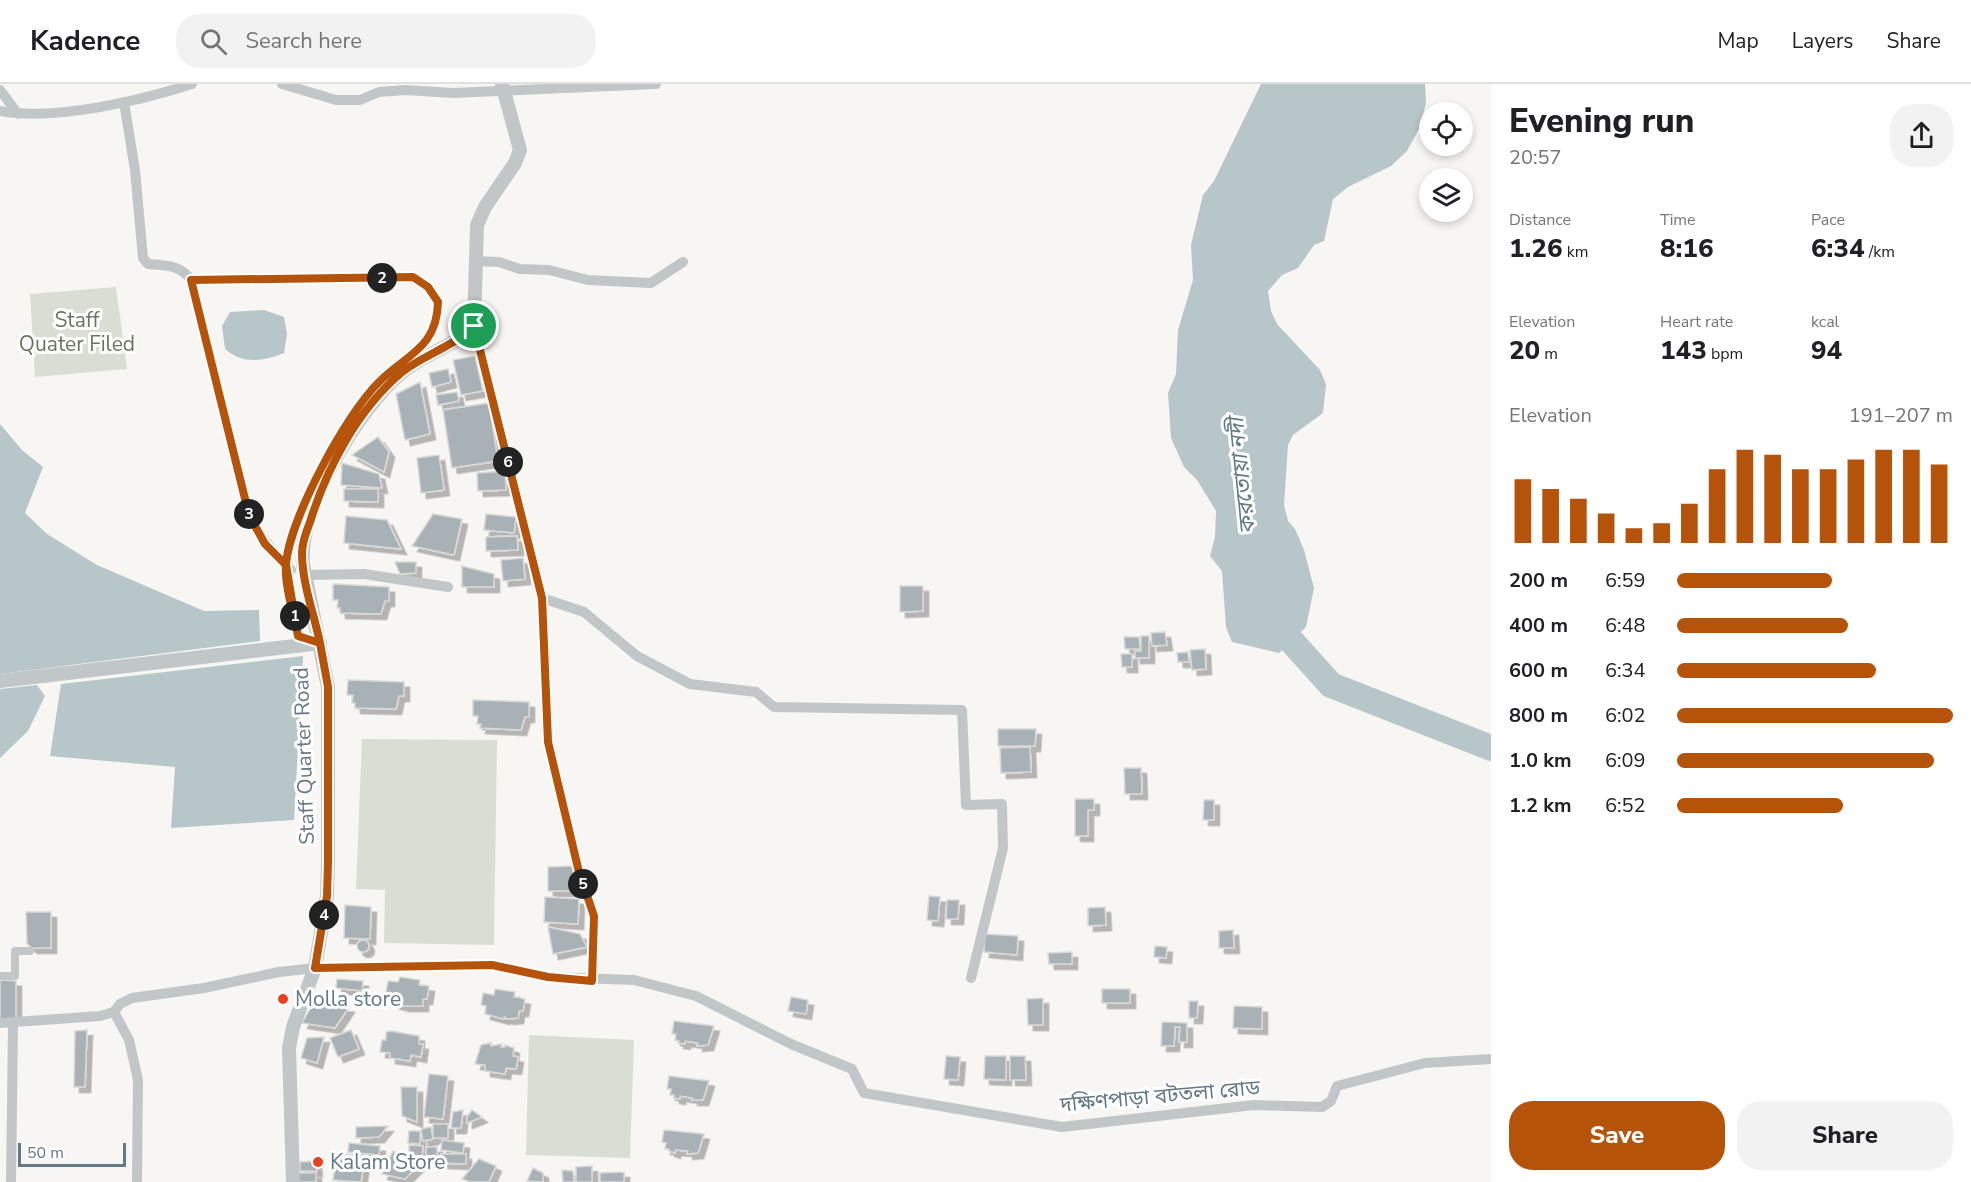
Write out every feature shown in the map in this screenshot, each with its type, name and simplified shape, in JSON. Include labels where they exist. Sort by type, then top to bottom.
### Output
[{"type":"street","points":[[0,111],[18,114],[92,108],[192,84]]},
{"type":"street","points":[[282,84],[336,100],[360,100],[379,92],[405,90],[453,93],[502,88],[656,84]]},
{"type":"street","points":[[502,88],[519,150],[515,163],[485,207],[477,225],[474,326],[542,598],[548,742],[579,872],[594,916],[592,981]]},
{"type":"street","points":[[0,90],[18,114]]},
{"type":"street","points":[[124,102],[135,170],[143,258],[148,264],[169,265],[185,271],[191,280],[249,515],[265,544],[288,567]]},
{"type":"street","points":[[476,261],[499,262],[519,269],[549,270],[588,280],[651,283],[683,262]]},
{"type":"street","points":[[191,280],[413,277],[428,287],[438,302],[434,328],[427,343],[378,383],[355,412],[301,511],[288,567],[298,636],[320,643]]},
{"type":"street","name":"Staff Quarter Road","points":[[293,1182],[289,1048],[292,1027],[315,968],[327,896],[328,863],[328,687],[305,575],[302,545],[320,491],[356,425],[381,392],[402,372],[421,359],[452,344],[474,326]]},
{"type":"street","points":[[305,575],[364,574],[448,587]]},
{"type":"street","points":[[542,598],[584,612],[637,656],[690,684],[756,692],[774,707],[962,710],[966,805],[1002,804],[1003,848],[998,878],[971,978]]},
{"type":"street","points":[[0,681],[320,643]]},
{"type":"street","points":[[0,976],[15,976],[15,951],[30,951]]},
{"type":"street","name":"দক্ষিণপাড়া বটতলা রোড","points":[[114,1012],[120,1004],[132,998],[279,972],[315,968],[492,965],[548,977],[592,981],[634,980],[696,996],[791,1044],[852,1069],[864,1093],[1062,1127],[1254,1105],[1322,1107],[1331,1101],[1337,1086],[1425,1064],[1491,1059]]},
{"type":"street","points":[[0,1023],[13,1024],[100,1016],[114,1012],[129,1040],[138,1080],[137,1182]]},
{"type":"street","points":[[11,1182],[13,1024]]},
{"type":"green space","name":"Staff Quater Filed","points":[[116,287],[127,369],[35,377],[30,294]]},
{"type":"green space","points":[[362,739],[497,740],[494,945],[384,943],[385,890],[356,889]]},
{"type":"green space","points":[[529,1035],[634,1040],[630,1158],[526,1155]]},
{"type":"water","points":[[1261,84],[1425,84],[1426,102],[1419,102],[1419,129],[1407,151],[1391,166],[1348,187],[1333,199],[1324,241],[1314,245],[1298,268],[1282,275],[1268,291],[1271,311],[1277,324],[1320,370],[1326,384],[1323,413],[1293,435],[1288,445],[1284,505],[1288,521],[1295,529],[1304,550],[1314,588],[1306,627],[1279,653],[1232,642],[1226,627],[1222,571],[1210,556],[1215,537],[1216,511],[1197,480],[1184,467],[1171,438],[1168,393],[1176,374],[1178,330],[1193,280],[1191,245],[1203,195],[1214,181]]},
{"type":"water","points":[[264,310],[284,317],[287,334],[284,353],[254,360],[239,358],[225,349],[222,326],[230,312]]},
{"type":"water","points":[[0,424],[22,450],[43,467],[25,513],[47,534],[97,565],[204,611],[259,610],[260,641],[0,674]]},
{"type":"water","points":[[303,656],[294,820],[171,828],[175,767],[50,756],[61,684]]},
{"type":"water","points":[[37,685],[45,696],[28,731],[0,758],[0,689]]},
{"type":"building","points":[[475,356],[483,391],[461,395],[453,360]]},
{"type":"building","points":[[448,369],[451,382],[432,387],[429,373]]},
{"type":"building","points":[[420,382],[430,434],[405,440],[396,394]]},
{"type":"building","points":[[457,392],[459,401],[438,405],[436,395]]},
{"type":"building","points":[[489,403],[498,461],[452,468],[443,410]]},
{"type":"building","points":[[378,437],[389,452],[384,472],[352,455]]},
{"type":"building","points":[[439,455],[444,490],[421,493],[417,458]]},
{"type":"building","points":[[342,463],[379,474],[382,488],[341,485]]},
{"type":"building","points":[[505,471],[506,490],[478,491],[477,473]]},
{"type":"building","points":[[344,489],[378,489],[378,502],[344,501]]},
{"type":"building","points":[[433,514],[462,519],[454,555],[412,546]]},
{"type":"building","points":[[486,514],[516,517],[514,533],[484,530]]},
{"type":"building","points":[[346,516],[387,520],[401,549],[344,543]]},
{"type":"building","points":[[517,536],[518,550],[486,551],[486,537]]},
{"type":"building","points":[[523,558],[525,579],[503,581],[501,560]]},
{"type":"building","points":[[395,562],[416,562],[416,573],[400,574]]},
{"type":"building","points":[[462,566],[494,574],[494,587],[462,587]]},
{"type":"building","points":[[333,584],[389,587],[389,601],[385,601],[381,614],[340,613],[340,608],[337,608],[338,600],[333,600]]},
{"type":"building","points":[[900,586],[923,586],[923,611],[900,612]]},
{"type":"building","points":[[1165,632],[1167,645],[1152,646],[1151,633]]},
{"type":"building","points":[[1141,636],[1149,636],[1149,658],[1135,658],[1135,651],[1141,651]]},
{"type":"building","points":[[1124,637],[1139,637],[1140,649],[1125,649]]},
{"type":"building","points":[[1205,649],[1206,669],[1192,670],[1190,650]]},
{"type":"building","points":[[1188,652],[1189,662],[1178,662],[1177,653]]},
{"type":"building","points":[[1121,654],[1132,654],[1132,667],[1122,667]]},
{"type":"building","points":[[348,680],[404,682],[404,696],[399,696],[396,709],[355,708],[355,703],[352,703],[353,695],[347,695]]},
{"type":"building","points":[[473,700],[529,702],[529,717],[525,717],[521,730],[480,728],[481,724],[477,724],[478,716],[473,716]]},
{"type":"building","points":[[998,729],[1036,729],[1035,746],[998,746]]},
{"type":"building","points":[[1030,747],[1031,772],[1001,773],[1000,748]]},
{"type":"building","points":[[1124,768],[1141,768],[1142,794],[1125,794]]},
{"type":"building","points":[[1075,799],[1094,799],[1094,810],[1088,810],[1088,836],[1075,836]]},
{"type":"building","points":[[1204,800],[1214,800],[1214,820],[1203,820]]},
{"type":"building","points":[[574,866],[575,891],[548,891],[548,867]]},
{"type":"building","points":[[929,896],[940,897],[938,921],[927,920]]},
{"type":"building","points":[[545,897],[579,899],[578,924],[544,922]]},
{"type":"building","points":[[947,900],[959,900],[958,919],[946,919]]},
{"type":"building","points":[[345,905],[371,907],[370,939],[344,938]]},
{"type":"building","points":[[1105,907],[1106,925],[1088,926],[1088,908]]},
{"type":"building","points":[[26,912],[51,912],[51,948],[32,948],[27,944]]},
{"type":"building","points":[[548,927],[580,934],[587,947],[553,954]]},
{"type":"building","points":[[1233,930],[1234,948],[1219,948],[1219,931]]},
{"type":"building","points":[[985,934],[1018,936],[1017,955],[984,952]]},
{"type":"building","points":[[363,940],[369,946],[363,952],[357,946]]},
{"type":"building","points":[[1155,946],[1167,947],[1166,958],[1154,957]]},
{"type":"building","points":[[1072,952],[1072,964],[1049,964],[1048,953]]},
{"type":"building","points":[[400,977],[420,980],[419,985],[429,986],[427,999],[423,999],[423,1006],[402,1006],[402,1004],[390,1002],[391,994],[386,993],[388,981],[398,982]]},
{"type":"building","points":[[337,979],[363,981],[362,991],[336,988]]},
{"type":"building","points":[[0,980],[16,981],[16,1019],[0,1020]]},
{"type":"building","points":[[495,989],[515,992],[514,997],[525,999],[523,1011],[519,1011],[518,1018],[504,1017],[504,1019],[485,1014],[486,1006],[481,1005],[483,993],[494,995]]},
{"type":"building","points":[[1102,989],[1130,989],[1130,1003],[1102,1003]]},
{"type":"building","points":[[791,997],[808,1000],[806,1014],[788,1011]]},
{"type":"building","points":[[1043,998],[1043,1025],[1028,1025],[1027,999]]},
{"type":"building","points":[[1189,1001],[1198,1001],[1197,1018],[1189,1018]]},
{"type":"building","points":[[313,1004],[349,1007],[335,1028],[302,1023]]},
{"type":"building","points":[[1234,1006],[1262,1007],[1262,1029],[1233,1028]]},
{"type":"building","points":[[674,1021],[714,1026],[708,1045],[697,1046],[698,1043],[685,1041],[685,1044],[678,1043],[679,1041],[675,1040],[676,1034],[672,1034]]},
{"type":"building","points":[[1162,1022],[1187,1023],[1187,1042],[1179,1042],[1180,1027],[1175,1027],[1174,1046],[1161,1046]]},
{"type":"building","points":[[87,1030],[85,1087],[74,1087],[75,1031]]},
{"type":"building","points":[[351,1030],[359,1049],[338,1057],[330,1038]]},
{"type":"building","points":[[386,1032],[419,1036],[419,1044],[423,1044],[421,1057],[411,1055],[410,1061],[390,1058],[390,1053],[380,1052],[382,1040],[386,1040]]},
{"type":"building","points":[[324,1037],[317,1063],[301,1058],[307,1038]]},
{"type":"building","points":[[491,1043],[491,1046],[502,1044],[501,1047],[505,1045],[514,1048],[513,1056],[518,1057],[516,1069],[506,1068],[505,1074],[485,1071],[485,1065],[475,1064],[481,1045]]},
{"type":"building","points":[[946,1056],[960,1057],[958,1080],[944,1079]]},
{"type":"building","points":[[985,1056],[1006,1056],[1006,1080],[984,1079]]},
{"type":"building","points":[[1010,1056],[1025,1056],[1026,1080],[1010,1080]]},
{"type":"building","points":[[429,1074],[448,1076],[443,1119],[424,1117]]},
{"type":"building","points":[[669,1076],[709,1081],[703,1100],[692,1100],[693,1098],[680,1096],[680,1099],[674,1098],[674,1095],[670,1095],[671,1089],[667,1089]]},
{"type":"building","points":[[401,1087],[417,1087],[417,1122],[402,1116]]},
{"type":"building","points":[[463,1110],[461,1128],[451,1128],[453,1112]]},
{"type":"building","points":[[472,1110],[482,1117],[467,1123],[467,1117]]},
{"type":"building","points":[[433,1124],[448,1124],[448,1138],[433,1138]]},
{"type":"building","points":[[388,1126],[379,1137],[356,1138],[356,1127]]},
{"type":"building","points":[[431,1127],[433,1139],[423,1141],[421,1129]]},
{"type":"building","points":[[664,1130],[704,1134],[698,1153],[687,1154],[688,1151],[675,1150],[675,1153],[665,1149],[666,1143],[662,1142]]},
{"type":"building","points":[[409,1131],[420,1131],[420,1144],[408,1143]]},
{"type":"building","points":[[442,1140],[464,1143],[463,1153],[441,1150]]},
{"type":"building","points":[[349,1143],[380,1146],[379,1155],[348,1152]]},
{"type":"building","points":[[409,1145],[423,1146],[422,1156],[409,1155]]},
{"type":"building","points":[[426,1147],[437,1147],[437,1159],[426,1159]]},
{"type":"building","points":[[393,1151],[419,1165],[405,1179],[382,1174]]},
{"type":"building","points":[[337,1153],[365,1156],[361,1182],[333,1180]]},
{"type":"building","points":[[441,1154],[466,1154],[466,1164],[441,1163]]},
{"type":"building","points":[[479,1159],[496,1166],[489,1182],[470,1182],[462,1179]]},
{"type":"building","points":[[316,1161],[317,1171],[300,1171],[300,1162]]},
{"type":"building","points":[[592,1166],[592,1182],[576,1182],[576,1167]]},
{"type":"building","points":[[533,1168],[543,1173],[543,1182],[527,1181]]},
{"type":"building","points":[[562,1170],[573,1171],[574,1182],[563,1182]]},
{"type":"building","points":[[624,1172],[624,1182],[600,1182],[600,1173]]},
{"type":"building","points":[[298,1173],[316,1173],[316,1182],[298,1182]]},
{"type":"waterway","name":"করতোয়া নদী","points":[[1268,615],[1331,685],[1491,748]]},
{"type":"place","name":"Molla store","points":[[283,999]]},
{"type":"place","name":"Kalam Store","points":[[318,1162]]},
{"type":"route","points":[[474,326],[452,344],[421,359],[402,372],[381,392],[356,425],[320,491],[302,545],[303,564],[320,643],[298,636],[286,565],[301,511],[355,412],[378,383],[427,343],[438,314],[438,302],[428,287],[413,277],[191,280],[249,515],[265,544],[286,565],[293,610],[298,636],[320,643],[328,687],[327,896],[315,968],[492,965],[548,977],[592,981],[594,916],[579,872],[548,742],[542,598],[474,326]]}]
